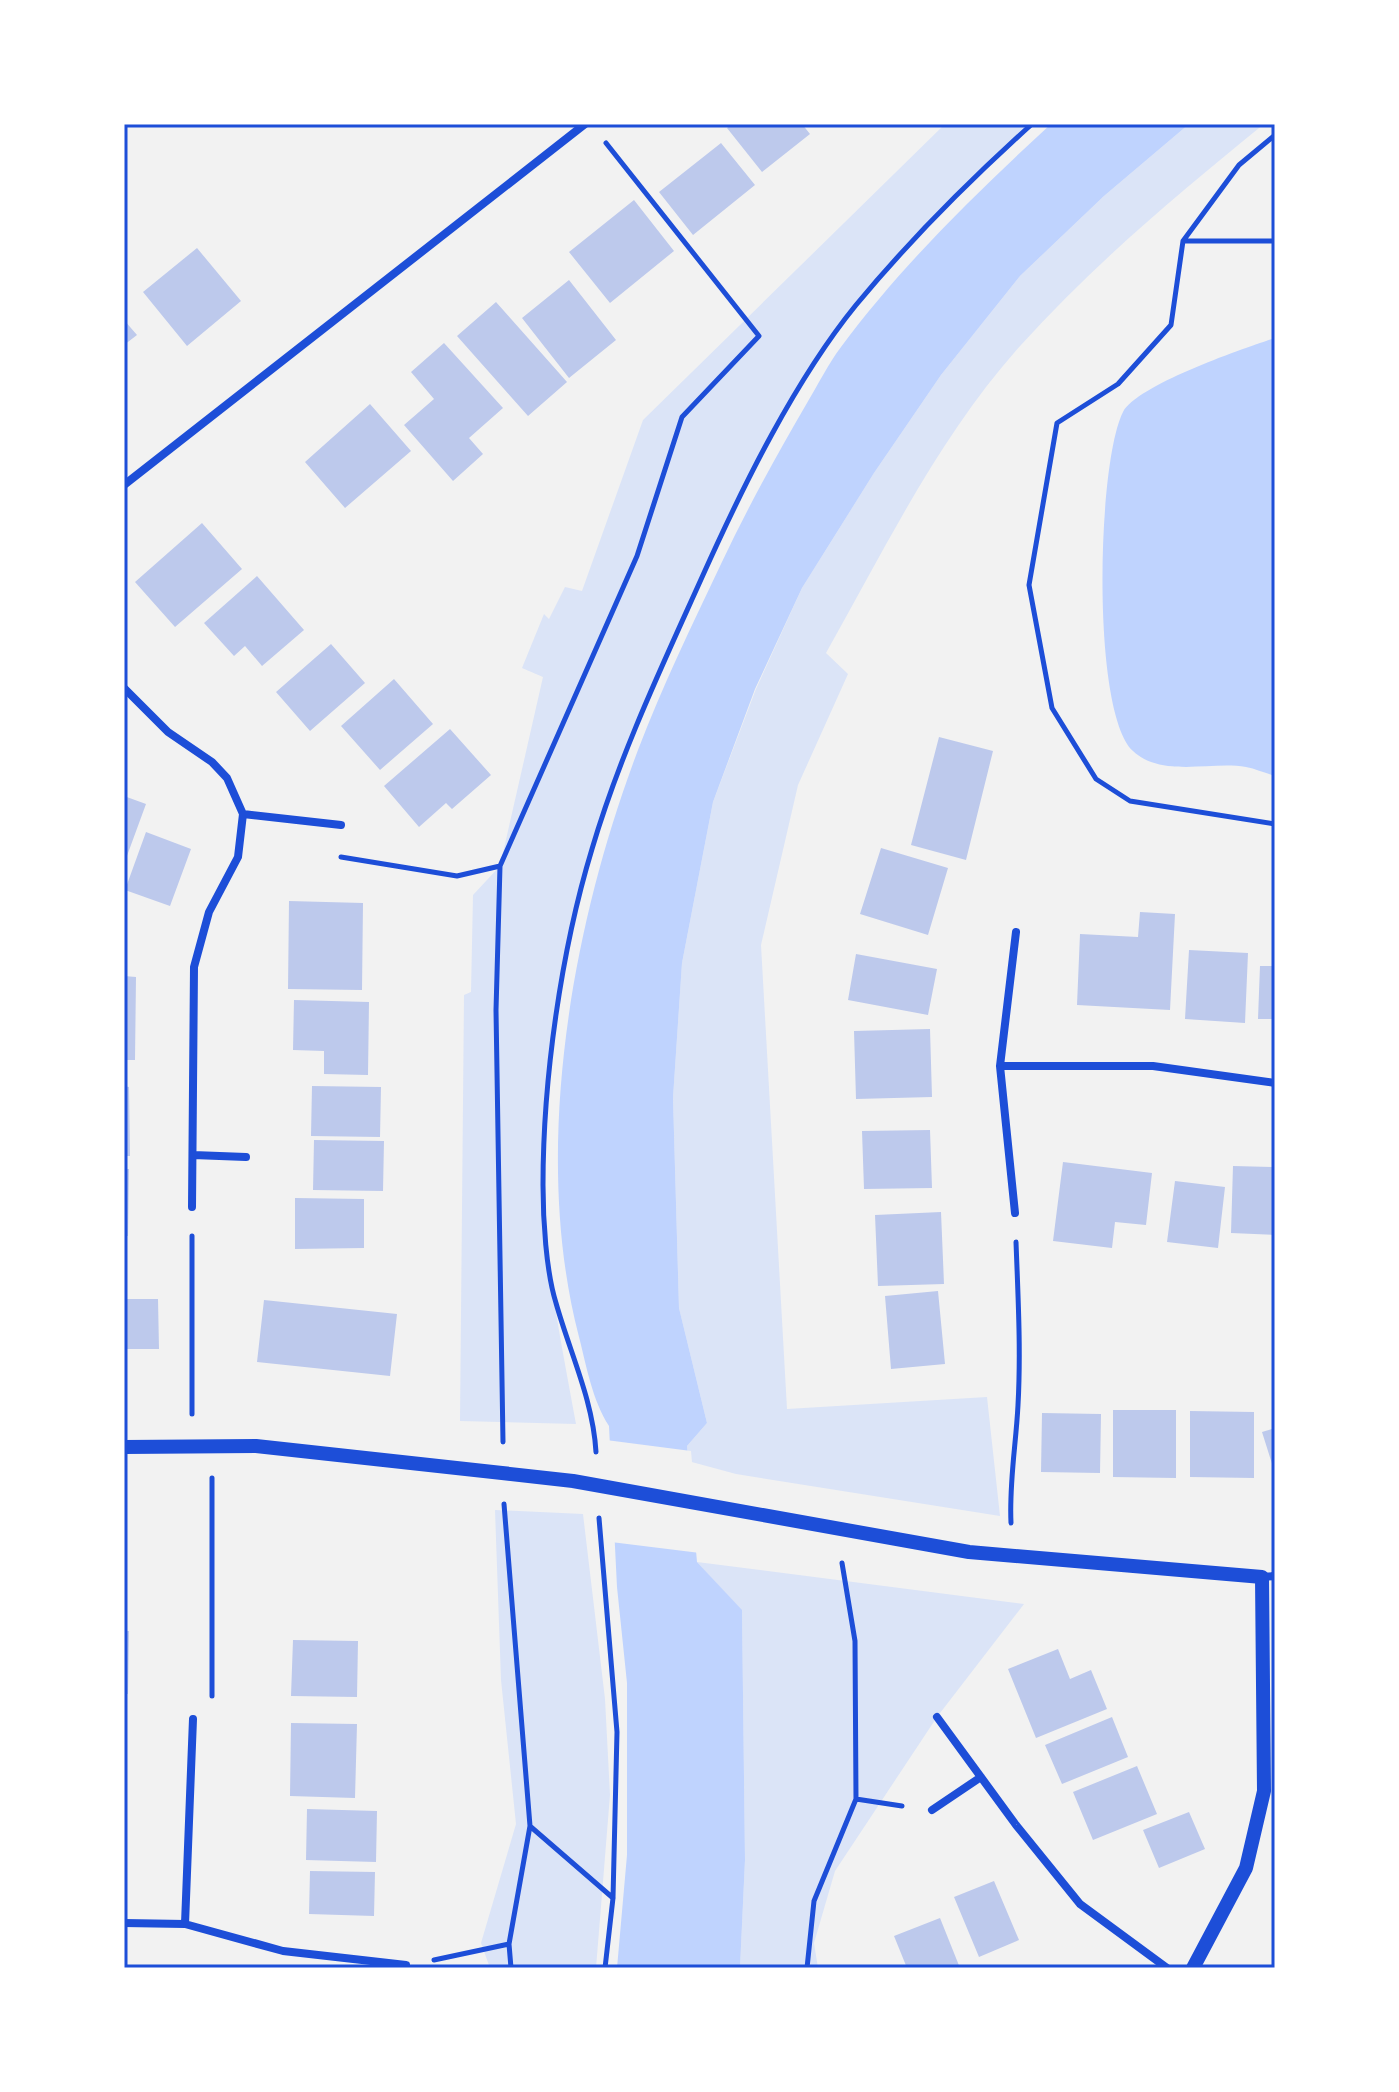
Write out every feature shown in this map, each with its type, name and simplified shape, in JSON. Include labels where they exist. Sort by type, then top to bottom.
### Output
[{"type":"street","points":[[124,485],[585,124]]},
{"type":"street","points":[[124,688],[168,732],[212,762],[227,778],[243,814],[238,857],[209,912],[194,967],[192,1207]]},
{"type":"street","points":[[243,814],[341,825]]},
{"type":"street","points":[[1015,1213],[1000,1066],[1016,932]]},
{"type":"street","points":[[1000,1066],[1153,1066],[1275,1083]]},
{"type":"street","points":[[193,1155],[246,1157]]},
{"type":"street","points":[[124,1447],[256,1446],[573,1481],[969,1552],[1268,1577],[1264,1791],[1246,1868],[1193,1968]]},
{"type":"street","points":[[937,1717],[1080,1904],[1167,1968]]},
{"type":"street","points":[[185,1924],[193,1719]]},
{"type":"street","points":[[932,1810],[981,1777]]},
{"type":"street","points":[[124,1923],[185,1924],[283,1951],[406,1965]]},
{"type":"path","points":[[596,1466],[594,1421],[554,1298],[543,1188],[547,1088],[557,1013],[591,851],[625,753],[671,645],[743,487],[799,390],[855,306],[1032,124]]},
{"type":"path","points":[[1275,135],[1239,165],[1183,241],[1171,325],[1118,384],[1057,423],[1029,585],[1052,708],[1096,779],[1130,801],[1275,824]]},
{"type":"path","points":[[511,1968],[509,1944],[530,1826],[502,1473],[496,1010],[500,866],[637,556],[682,417],[759,336],[601,136]]},
{"type":"path","points":[[1183,241],[1275,241]]},
{"type":"path","points":[[341,825],[339,857],[457,876],[500,866]]},
{"type":"path","points":[[192,1207],[192,1446]]},
{"type":"path","points":[[1013,1556],[1009,1482],[1019,1394],[1015,1213]]},
{"type":"path","points":[[193,1719],[212,1714],[212,1446]]},
{"type":"path","points":[[599,1511],[617,1732],[613,1898],[605,1968]]},
{"type":"path","points":[[807,1968],[814,1901],[856,1799],[855,1641],[836,1526]]},
{"type":"path","points":[[856,1799],[932,1810]]},
{"type":"path","points":[[530,1826],[613,1898]]},
{"type":"path","points":[[406,1965],[509,1944]]},
{"type":"shaded area","points":[[945,124],[1032,124],[941,212],[875,282],[830,340],[784,411],[708,564],[648,698],[624,755],[589,859],[563,968],[554,1022],[544,1132],[543,1187],[547,1247],[576,1424],[460,1421],[464,995],[471,992],[473,895],[500,866],[543,677],[522,668],[544,614],[549,619],[565,587],[582,591],[643,420]]},
{"type":"shaded area","points":[[1189,124],[1264,124],[1108,257],[1049,315],[992,380],[915,493],[826,653],[848,674],[798,785],[761,945],[787,1409],[987,1397],[1000,1516],[736,1474],[688,1461],[687,1446],[707,1423],[679,1308],[673,1098],[682,963],[713,802],[756,689],[802,588],[874,473],[941,375],[1020,276],[1104,196]]},
{"type":"shaded area","points":[[495,1510],[583,1514],[605,1699],[610,1795],[596,1968],[490,1968],[481,1943],[516,1824],[501,1680]]},
{"type":"shaded area","points":[[697,1562],[1024,1604],[937,1717],[835,1871],[814,1943],[818,1968],[740,1968],[745,1860],[742,1611]]},
{"type":"water","points":[[1051,124],[1189,124],[1104,196],[1020,276],[941,375],[874,473],[802,588],[755,689],[713,802],[682,963],[673,1098],[679,1308],[707,1423],[687,1446],[697,1562],[742,1610],[745,1860],[740,1968],[617,1968],[627,1855],[627,1683],[617,1587],[609,1426],[594,1394],[579,1337],[565,1266],[559,1193],[559,1117],[565,1041],[577,965],[594,891],[614,818],[667,680],[741,523],[827,367],[864,317],[914,259]]},
{"type":"water","points":[[1275,338],[1275,776],[1246,767],[1158,764],[1133,751],[1119,727],[1110,689],[1102,586],[1108,481],[1114,440],[1123,412],[1148,390]]},
{"type":"pier","points":[[606,1440],[691,1451],[700,1553],[611,1542]]},
{"type":"building","points":[[732,124],[802,124],[810,134],[762,172],[727,128]]},
{"type":"building","points":[[721,143],[755,185],[693,235],[659,192]]},
{"type":"building","points":[[634,200],[674,251],[610,303],[569,252]]},
{"type":"building","points":[[197,248],[241,301],[187,346],[143,292]]},
{"type":"building","points":[[569,280],[616,340],[569,378],[522,318]]},
{"type":"building","points":[[496,302],[567,382],[528,416],[457,336]]},
{"type":"building","points":[[124,320],[137,335],[124,345]]},
{"type":"building","points":[[444,343],[503,408],[469,438],[483,454],[453,481],[404,425],[434,399],[411,372]]},
{"type":"building","points":[[370,404],[411,451],[345,508],[305,462]]},
{"type":"building","points":[[202,523],[242,569],[175,627],[135,582]]},
{"type":"building","points":[[257,576],[304,630],[262,666],[245,646],[234,656],[204,623]]},
{"type":"building","points":[[331,644],[365,683],[310,731],[276,692]]},
{"type":"building","points":[[394,679],[433,724],[380,770],[341,726]]},
{"type":"building","points":[[450,729],[491,775],[452,809],[446,803],[419,827],[384,786]]},
{"type":"building","points":[[939,737],[993,751],[966,860],[911,845]]},
{"type":"building","points":[[124,796],[146,804],[124,864]]},
{"type":"building","points":[[146,832],[191,849],[170,906],[125,890]]},
{"type":"building","points":[[881,848],[948,868],[928,935],[860,914]]},
{"type":"building","points":[[289,901],[363,903],[362,990],[288,989]]},
{"type":"building","points":[[1140,912],[1175,914],[1170,1010],[1077,1005],[1080,934],[1138,937]]},
{"type":"building","points":[[1189,950],[1248,953],[1245,1023],[1185,1019]]},
{"type":"building","points":[[856,954],[937,969],[928,1015],[848,1000]]},
{"type":"building","points":[[1260,966],[1275,966],[1275,1019],[1258,1019]]},
{"type":"building","points":[[124,976],[136,977],[135,1060],[124,1060]]},
{"type":"building","points":[[294,1000],[369,1002],[368,1075],[324,1074],[324,1051],[293,1050]]},
{"type":"building","points":[[930,1029],[932,1097],[856,1099],[854,1031]]},
{"type":"building","points":[[124,1086],[129,1087],[130,1156],[124,1156]]},
{"type":"building","points":[[312,1086],[381,1087],[380,1137],[311,1136]]},
{"type":"building","points":[[930,1130],[932,1188],[864,1189],[862,1131]]},
{"type":"building","points":[[314,1140],[384,1141],[383,1191],[313,1190]]},
{"type":"building","points":[[1063,1162],[1152,1173],[1146,1225],[1115,1222],[1112,1248],[1053,1241]]},
{"type":"building","points":[[1233,1166],[1275,1167],[1275,1235],[1231,1233]]},
{"type":"building","points":[[124,1169],[129,1169],[128,1236],[124,1236]]},
{"type":"building","points":[[1175,1181],[1225,1187],[1218,1248],[1167,1242]]},
{"type":"building","points":[[295,1198],[364,1199],[364,1248],[295,1249]]},
{"type":"building","points":[[941,1212],[944,1284],[878,1286],[875,1215]]},
{"type":"building","points":[[938,1291],[945,1364],[891,1369],[885,1296]]},
{"type":"building","points":[[124,1299],[158,1299],[159,1349],[124,1349]]},
{"type":"building","points":[[264,1300],[397,1314],[390,1376],[257,1362]]},
{"type":"building","points":[[1113,1410],[1176,1410],[1176,1478],[1113,1477]]},
{"type":"building","points":[[1190,1411],[1254,1412],[1254,1478],[1190,1477]]},
{"type":"building","points":[[1042,1413],[1101,1414],[1100,1473],[1041,1472]]},
{"type":"building","points":[[1275,1428],[1275,1470],[1274,1470],[1262,1432]]},
{"type":"building","points":[[124,1631],[129,1631],[128,1694],[124,1694]]},
{"type":"building","points":[[293,1640],[358,1641],[357,1697],[291,1696]]},
{"type":"building","points":[[1058,1649],[1070,1679],[1091,1670],[1107,1709],[1036,1738],[1008,1669]]},
{"type":"building","points":[[1112,1717],[1128,1757],[1062,1784],[1045,1745]]},
{"type":"building","points":[[291,1723],[357,1724],[355,1798],[290,1796]]},
{"type":"building","points":[[1137,1766],[1157,1814],[1093,1840],[1073,1792]]},
{"type":"building","points":[[307,1809],[377,1811],[376,1862],[306,1860]]},
{"type":"building","points":[[1189,1812],[1205,1849],[1159,1868],[1143,1830]]},
{"type":"building","points":[[310,1871],[375,1872],[374,1916],[309,1914]]},
{"type":"building","points":[[994,1881],[1019,1940],[979,1957],[954,1897]]},
{"type":"building","points":[[940,1918],[960,1968],[907,1968],[894,1936]]}]
